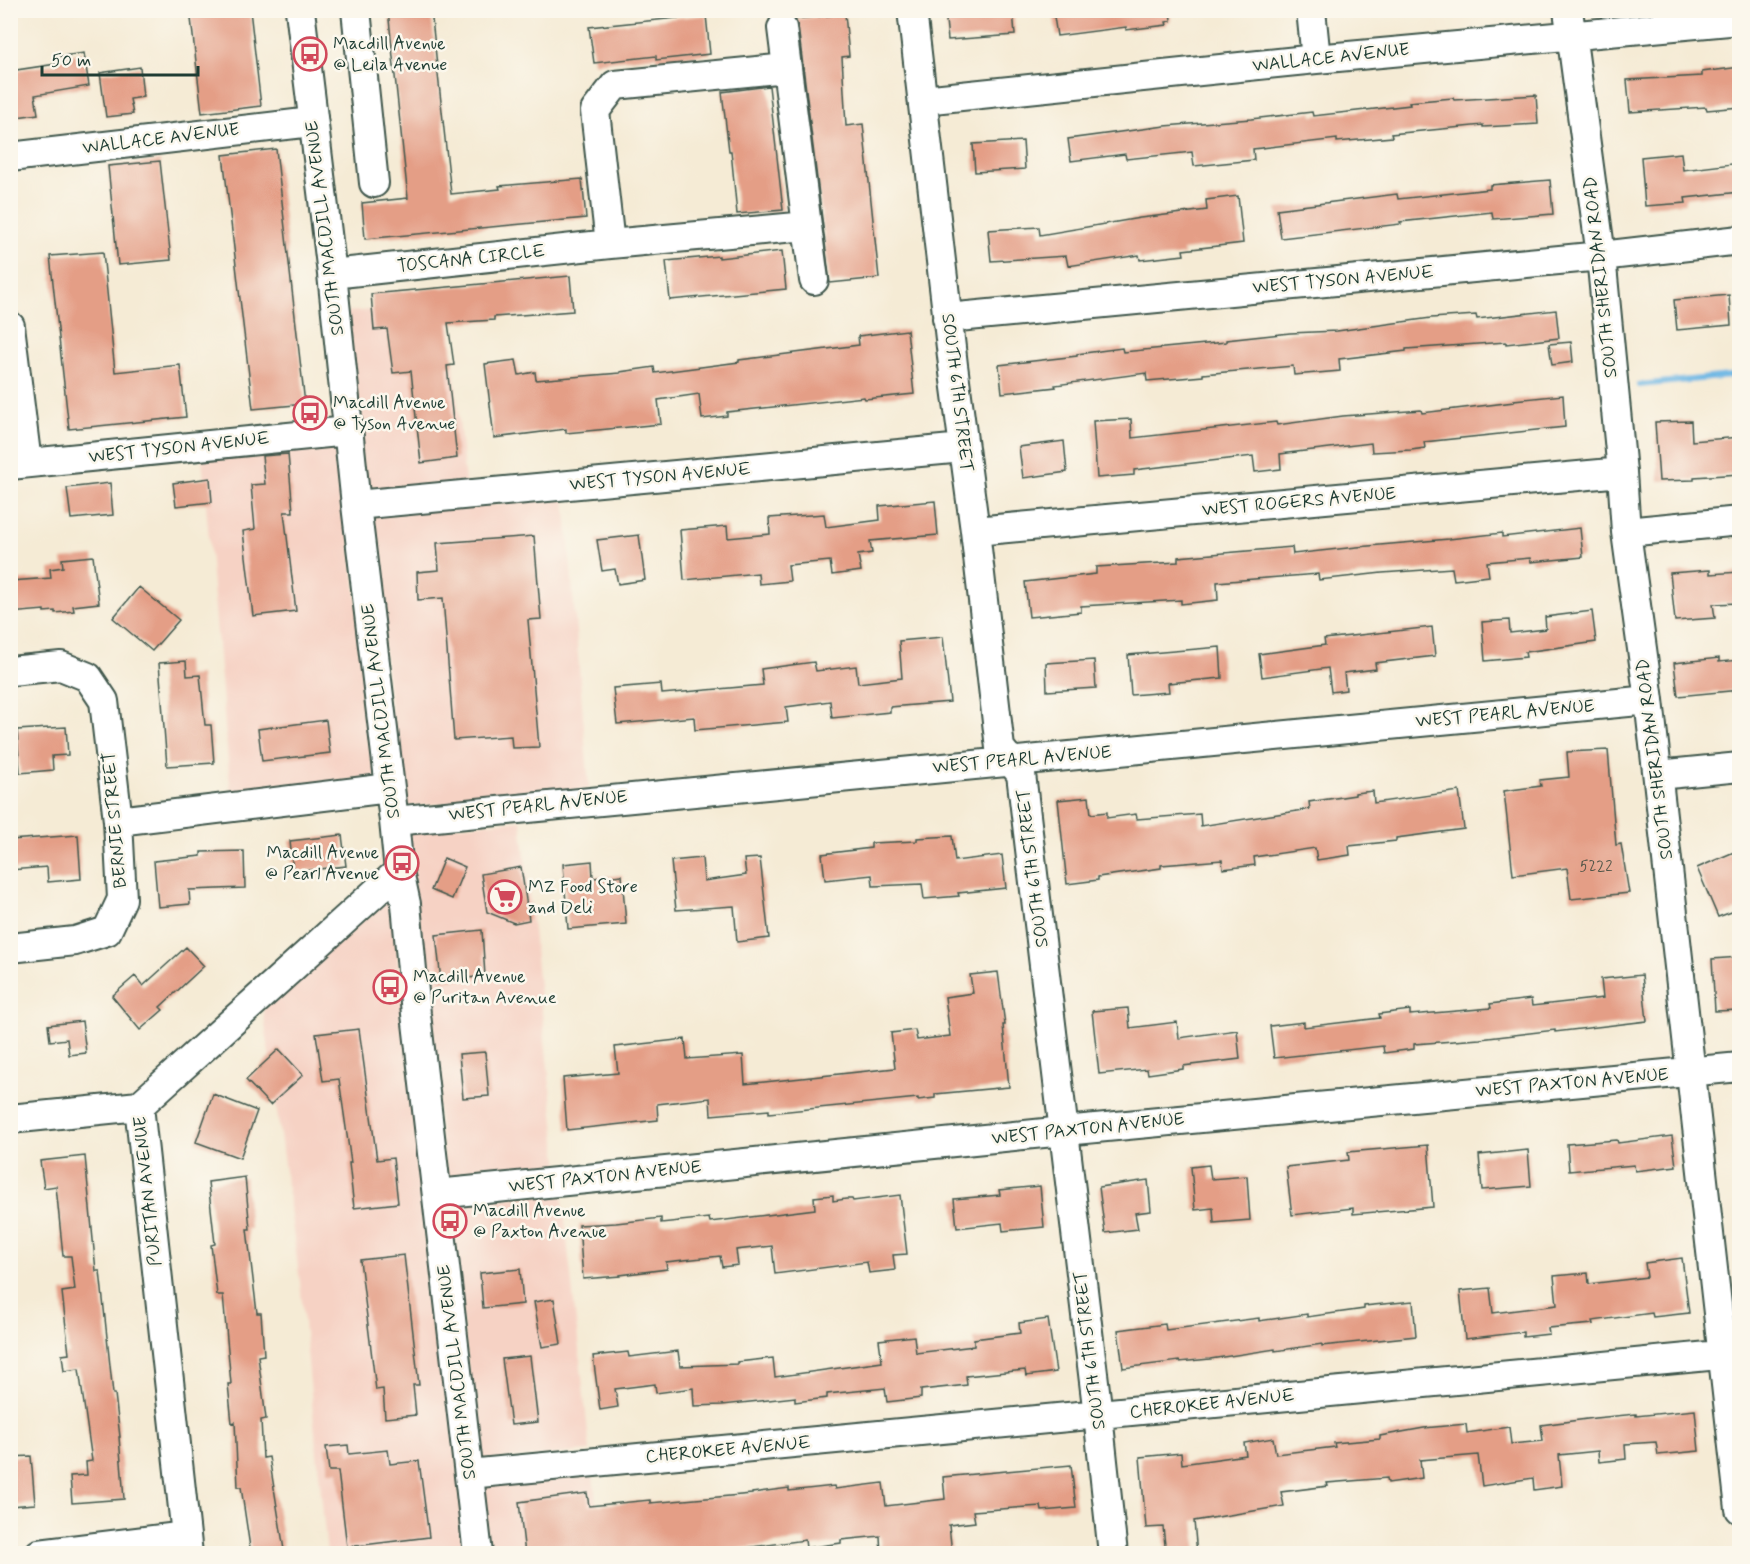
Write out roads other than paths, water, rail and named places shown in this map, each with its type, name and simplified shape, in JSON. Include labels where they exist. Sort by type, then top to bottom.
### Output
[{"type":"street","name":"SOUTH MACDILL AVENUE","points":[[300,10],[389,788],[399,871],[406,904],[416,1014],[478,1554]]},
{"type":"street","points":[[356,10],[374,183]]},
{"type":"street","name":"SOUTH 6TH STREET","points":[[912,10],[1000,748],[1021,774],[1113,1554]]},
{"type":"street","points":[[1311,10],[1316,59]]},
{"type":"street","name":"WALLACE AVENUE","points":[[923,100],[1316,59],[1570,23],[1740,20]]},
{"type":"street","name":"SOUTH SHERIDAN ROAD","points":[[1570,23],[1601,256],[1626,532],[1658,775],[1690,1072],[1731,1354],[1740,1509]]},
{"type":"street","points":[[782,28],[814,280]]},
{"type":"street","points":[[610,244],[595,111],[615,85],[787,68]]},
{"type":"street","name":"WALLACE AVENUE","points":[[10,157],[312,122]]},
{"type":"street","name":"TOSCANA CIRCLE","points":[[332,274],[610,244],[807,226]]},
{"type":"street","name":"WEST TYSON AVENUE","points":[[947,318],[1601,256],[1740,240]]},
{"type":"street","points":[[10,326],[19,464]]},
{"type":"street","name":"WEST TYSON AVENUE","points":[[19,464],[348,431]]},
{"type":"street","name":"WEST TYSON AVENUE","points":[[356,505],[963,448]]},
{"type":"street","name":"WEST ROGERS AVENUE","points":[[975,531],[1622,472]]},
{"type":"street","points":[[1626,532],[1740,521]]},
{"type":"street","name":"BERNIE STREET","points":[[10,671],[61,666],[88,677],[104,702],[118,821],[122,898],[106,931],[75,942],[10,948]]},
{"type":"street","name":"WEST PEARL AVENUE","points":[[394,821],[1649,700]]},
{"type":"street","points":[[1658,775],[1740,767]]},
{"type":"street","points":[[118,821],[389,788]]},
{"type":"street","name":"PURITAN AVENUE","points":[[187,1545],[139,1106],[399,871]]},
{"type":"street","name":"WEST PAXTON AVENUE","points":[[437,1194],[1064,1131],[1740,1067]]},
{"type":"street","points":[[10,1119],[139,1106]]},
{"type":"street","name":"CHEROKEE AVENUE","points":[[469,1474],[1731,1354]]},
{"type":"street","points":[[39,1554],[187,1545]]},
{"type":"waterway","points":[[1639,385],[1740,375]]},
{"type":"place","name":"Macdill Avenue @ Leila Avenue","points":[[310,54]]},
{"type":"place","name":"Macdill Avenue @ Tyson Avenue","points":[[310,413]]},
{"type":"place","name":"Macdill Avenue @ Pearl Avenue","points":[[402,863]]},
{"type":"place","name":"MZ Food Store and Deli","points":[[505,897]]},
{"type":"place","name":"Macdill Avenue @ Puritan Avenue","points":[[390,987]]},
{"type":"place","name":"Macdill Avenue @ Paxton Avenue","points":[[450,1221]]}]
